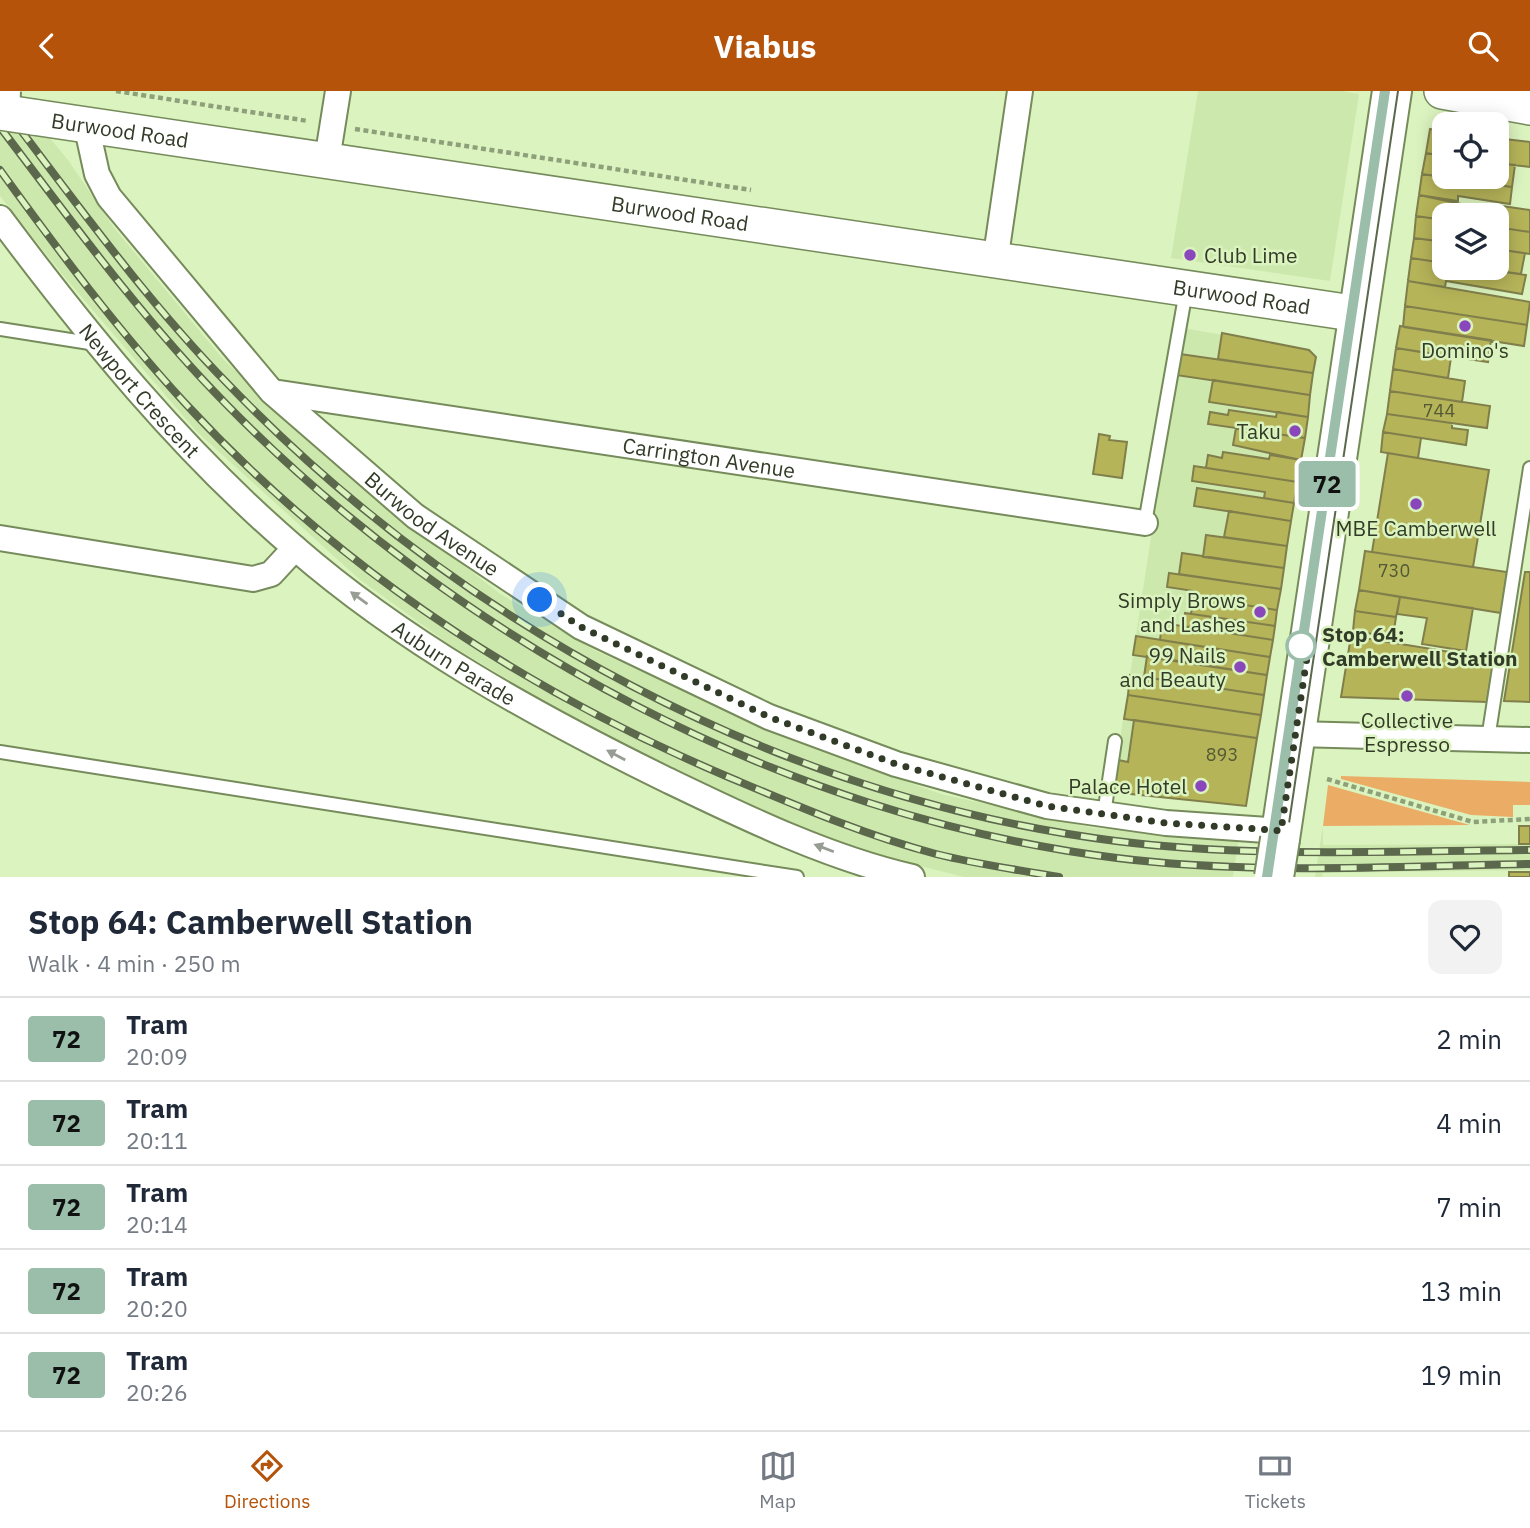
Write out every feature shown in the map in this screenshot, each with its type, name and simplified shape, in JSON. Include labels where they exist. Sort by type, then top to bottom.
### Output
[{"type":"main road","points":[[1274,877],[1392,91]]},
{"type":"street","points":[[327,160],[338,91]]},
{"type":"street","points":[[995,262],[1020,91]]},
{"type":"street","points":[[1442,91],[1530,107]]},
{"type":"street","name":"Burwood Road","points":[[12,108],[86,124],[995,262],[1359,314]]},
{"type":"street","name":"Burwood Avenue","points":[[86,124],[97,174],[109,197],[272,392],[415,516],[581,627],[769,717],[896,764],[1047,806],[1166,823],[1280,835]]},
{"type":"street","name":"Newport Crescent","points":[[0,218],[96,344],[205,463],[295,548]]},
{"type":"street","name":"Carrington Avenue","points":[[272,392],[1145,523]]},
{"type":"street","points":[[0,538],[253,579],[271,574],[295,548]]},
{"type":"street","name":"Auburn Parade","points":[[295,548],[358,597],[430,647],[560,725],[705,798],[872,872],[912,877]]},
{"type":"street","points":[[1295,734],[1530,740]]},
{"type":"lane","points":[[1145,523],[1186,290]]},
{"type":"lane","points":[[0,329],[96,344]]},
{"type":"lane","points":[[1488,739],[1524,552],[1530,468]]},
{"type":"lane","points":[[1104,814],[1115,741]]},
{"type":"lane","points":[[0,752],[797,877]]},
{"type":"path","points":[[116,91],[755,191]]},
{"type":"path","points":[[1327,779],[1473,822],[1530,819]]},
{"type":"shaded area","points":[[0,91],[11,91],[68,160],[115,229],[224,360],[331,462],[499,593],[594,650],[791,740],[941,794],[1093,828],[1239,838],[1233,877],[964,877],[861,851],[792,825],[711,787],[562,712],[449,644],[359,579],[196,431],[62,274],[0,196]]},
{"type":"shaded area","points":[[1198,91],[1341,91],[1359,94],[1330,281],[1171,258]]},
{"type":"shaded area","points":[[1183,328],[1309,350],[1316,357],[1246,806],[1112,792]]},
{"type":"shaded area","points":[[1341,776],[1530,782],[1530,805],[1513,805],[1513,817],[1471,815],[1341,779]]},
{"type":"shaded area","points":[[1328,785],[1459,822],[1470,825],[1323,826]]},
{"type":"shaded area","points":[[1323,826],[1323,845],[1530,844],[1530,870],[1323,873],[1322,877],[1315,877]]},
{"type":"building","points":[[1430,129],[1432,129],[1432,154],[1426,153]]},
{"type":"building","points":[[1509,140],[1530,142],[1530,167],[1509,165]]},
{"type":"building","points":[[1426,153],[1432,154],[1432,175],[1422,174]]},
{"type":"building","points":[[1509,164],[1515,165],[1512,187],[1509,187]]},
{"type":"building","points":[[1422,174],[1432,175],[1432,189],[1512,187],[1510,204],[1458,196],[1458,201],[1419,195]]},
{"type":"building","points":[[1419,195],[1456,203],[1432,203],[1432,218],[1416,216]]},
{"type":"building","points":[[1509,207],[1530,210],[1530,232],[1509,229]]},
{"type":"building","points":[[1416,216],[1432,218],[1432,240],[1414,238]]},
{"type":"building","points":[[1509,229],[1530,232],[1530,254],[1509,251]]},
{"type":"building","points":[[1414,238],[1432,240],[1432,261],[1411,258]]},
{"type":"building","points":[[1509,251],[1525,253],[1521,274],[1509,272]]},
{"type":"building","points":[[1411,258],[1432,261],[1432,280],[1509,280],[1509,273],[1526,275],[1522,294],[1446,281],[1445,287],[1408,281]]},
{"type":"building","points":[[1408,281],[1530,302],[1527,325],[1405,306]]},
{"type":"building","name":"Domino's","points":[[1405,306],[1527,325],[1524,346],[1403,327]]},
{"type":"building","points":[[1400,326],[1491,340],[1488,362],[1396,348]]},
{"type":"building","points":[[1222,333],[1309,350],[1316,357],[1313,373],[1218,359]]},
{"type":"building","points":[[1396,348],[1451,357],[1448,378],[1393,369]]},
{"type":"building","points":[[1180,354],[1313,373],[1310,395],[1176,375]]},
{"type":"building","points":[[1393,369],[1465,381],[1462,402],[1390,391]]},
{"type":"building","points":[[1213,380],[1310,395],[1308,417],[1209,402]]},
{"type":"building","points":[[1390,391],[1490,406],[1487,428],[1387,414]]},
{"type":"building","points":[[1229,410],[1276,417],[1277,412],[1308,417],[1305,438],[1208,424],[1210,412],[1228,415]]},
{"type":"building","points":[[1387,414],[1452,423],[1452,428],[1468,430],[1466,445],[1383,432]]},
{"type":"building","points":[[1236,428],[1305,438],[1301,460],[1233,445]]},
{"type":"building","points":[[1383,432],[1421,438],[1418,458],[1381,452]]},
{"type":"building","points":[[1099,434],[1110,436],[1109,440],[1127,442],[1122,478],[1093,474]]},
{"type":"building","points":[[1223,452],[1269,459],[1270,455],[1301,460],[1298,482],[1206,468],[1208,455],[1222,458]]},
{"type":"building","points":[[1388,453],[1489,470],[1473,567],[1372,552]]},
{"type":"building","points":[[1194,466],[1298,482],[1294,503],[1264,498],[1265,492],[1192,481]]},
{"type":"building","points":[[1197,488],[1294,503],[1291,521],[1194,506]]},
{"type":"building","points":[[1229,511],[1291,521],[1287,546],[1224,537]]},
{"type":"building","points":[[1206,535],[1287,546],[1284,568],[1203,557]]},
{"type":"building","points":[[1365,551],[1507,572],[1501,613],[1359,590]]},
{"type":"building","points":[[1182,553],[1284,568],[1281,589],[1179,574]]},
{"type":"building","points":[[1525,572],[1530,572],[1530,702],[1504,701]]},
{"type":"building","points":[[1169,573],[1281,589],[1277,610],[1194,597],[1194,591],[1167,587]]},
{"type":"building","points":[[1359,590],[1400,597],[1396,617],[1355,611]]},
{"type":"building","points":[[1194,597],[1277,610],[1275,626],[1191,614]]},
{"type":"building","points":[[1400,597],[1473,608],[1466,651],[1422,644],[1427,618],[1397,614]]},
{"type":"building","points":[[1355,611],[1396,617],[1393,637],[1353,631]]},
{"type":"building","points":[[1185,613],[1275,626],[1273,640],[1183,626]]},
{"type":"building","points":[[1162,623],[1273,640],[1270,657],[1160,640]]},
{"type":"building","points":[[1136,636],[1270,657],[1267,675],[1133,655]]},
{"type":"building","points":[[1351,636],[1494,659],[1487,702],[1341,697]]},
{"type":"building","points":[[1147,656],[1267,675],[1264,695],[1144,677]]},
{"type":"building","points":[[1130,675],[1264,695],[1261,715],[1128,695]]},
{"type":"building","points":[[1128,695],[1261,715],[1257,738],[1124,719]]},
{"type":"building","points":[[1134,720],[1257,738],[1246,806],[1112,792],[1118,760],[1128,762]]},
{"type":"building","points":[[1519,826],[1530,826],[1530,844],[1519,844]]},
{"type":"building","points":[[1509,872],[1530,872],[1530,877],[1509,877]]},
{"type":"building","points":[[1509,872],[1530,872],[1530,877],[1509,877]]},
{"type":"tram line","points":[[1267,877],[1385,91]]},
{"type":"tram line","name":"72","points":[[1267,877],[1385,91]]},
{"type":"tram line","points":[[1281,877],[1398,91]]},
{"type":"railway","points":[[0,103],[166,316],[227,383],[318,470],[417,551],[522,623],[633,687],[749,741],[869,785],[991,819],[1116,841],[1219,850],[1530,850]]},
{"type":"railway","points":[[0,127],[109,270],[166,339],[227,405],[319,491],[418,570],[523,642],[635,705],[751,759],[871,803],[993,836],[1117,858],[1220,866],[1323,868],[1530,864]]},
{"type":"railway","points":[[0,170],[135,346],[242,462],[304,518],[368,570],[435,618],[576,704],[650,741],[778,798],[856,829],[936,854],[1059,877]]},
{"type":"place","name":"Club Lime","points":[[1190,255]]},
{"type":"place","name":"Domino's","points":[[1465,326]]},
{"type":"place","name":"Taku","points":[[1295,431]]},
{"type":"place","name":"MBE Camberwell","points":[[1416,504]]},
{"type":"place","name":"Simply Brows and Lashes","points":[[1260,612]]},
{"type":"place","name":"Stop 64: Camberwell Station","points":[[1301,646]]},
{"type":"place","name":"99 Nails and Beauty","points":[[1240,667]]},
{"type":"place","name":"Collective Espresso","points":[[1407,696]]},
{"type":"place","name":"Palace Hotel","points":[[1201,786]]},
{"type":"route","points":[[540,600],[581,627],[769,717],[896,764],[1047,806],[1166,823],[1281,831],[1310,637],[1301,646]]}]
